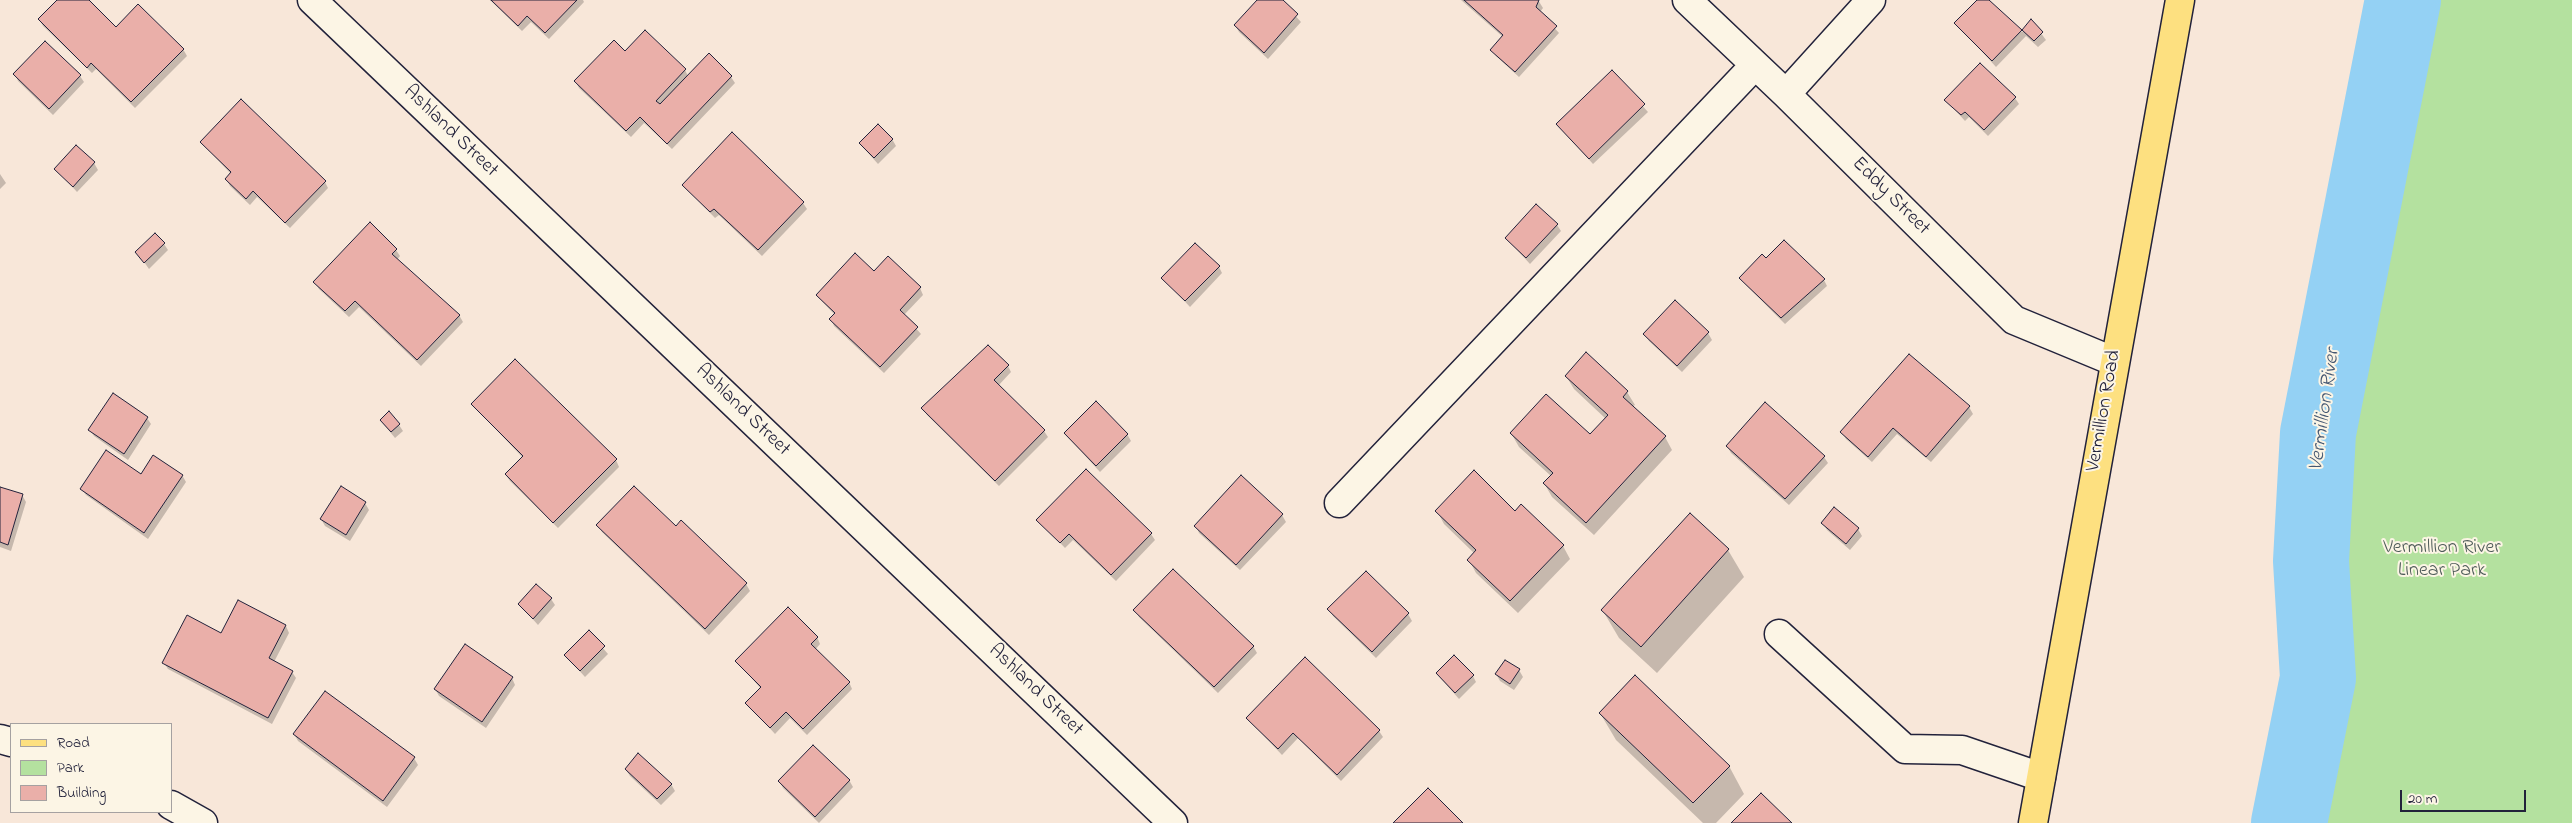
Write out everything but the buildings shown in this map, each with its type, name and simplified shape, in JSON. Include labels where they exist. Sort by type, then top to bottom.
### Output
[{"type":"main road","name":"Vermillion Road","points":[[2033,823],[2113,361],[2180,0]]},
{"type":"street","name":"Ashland Street","points":[[312,0],[1173,823]]},
{"type":"street","name":"Eddy Street","points":[[1687,0],[1786,94],[2014,320],[2113,361]]},
{"type":"street","points":[[1786,94],[1871,0]]},
{"type":"street","points":[[1339,503],[1754,65]]},
{"type":"street","points":[[1779,634],[1905,749],[1962,750],[2041,777]]},
{"type":"street","points":[[172,806],[203,823]]},
{"type":"green space","name":"Vermillion River Linear Park","points":[[2403,0],[2572,0],[2572,823],[2289,823],[2318,678],[2311,561],[2318,433]]},
{"type":"waterway","name":"Vermillion River","points":[[2289,823],[2318,678],[2311,561],[2318,433],[2403,0]]}]
